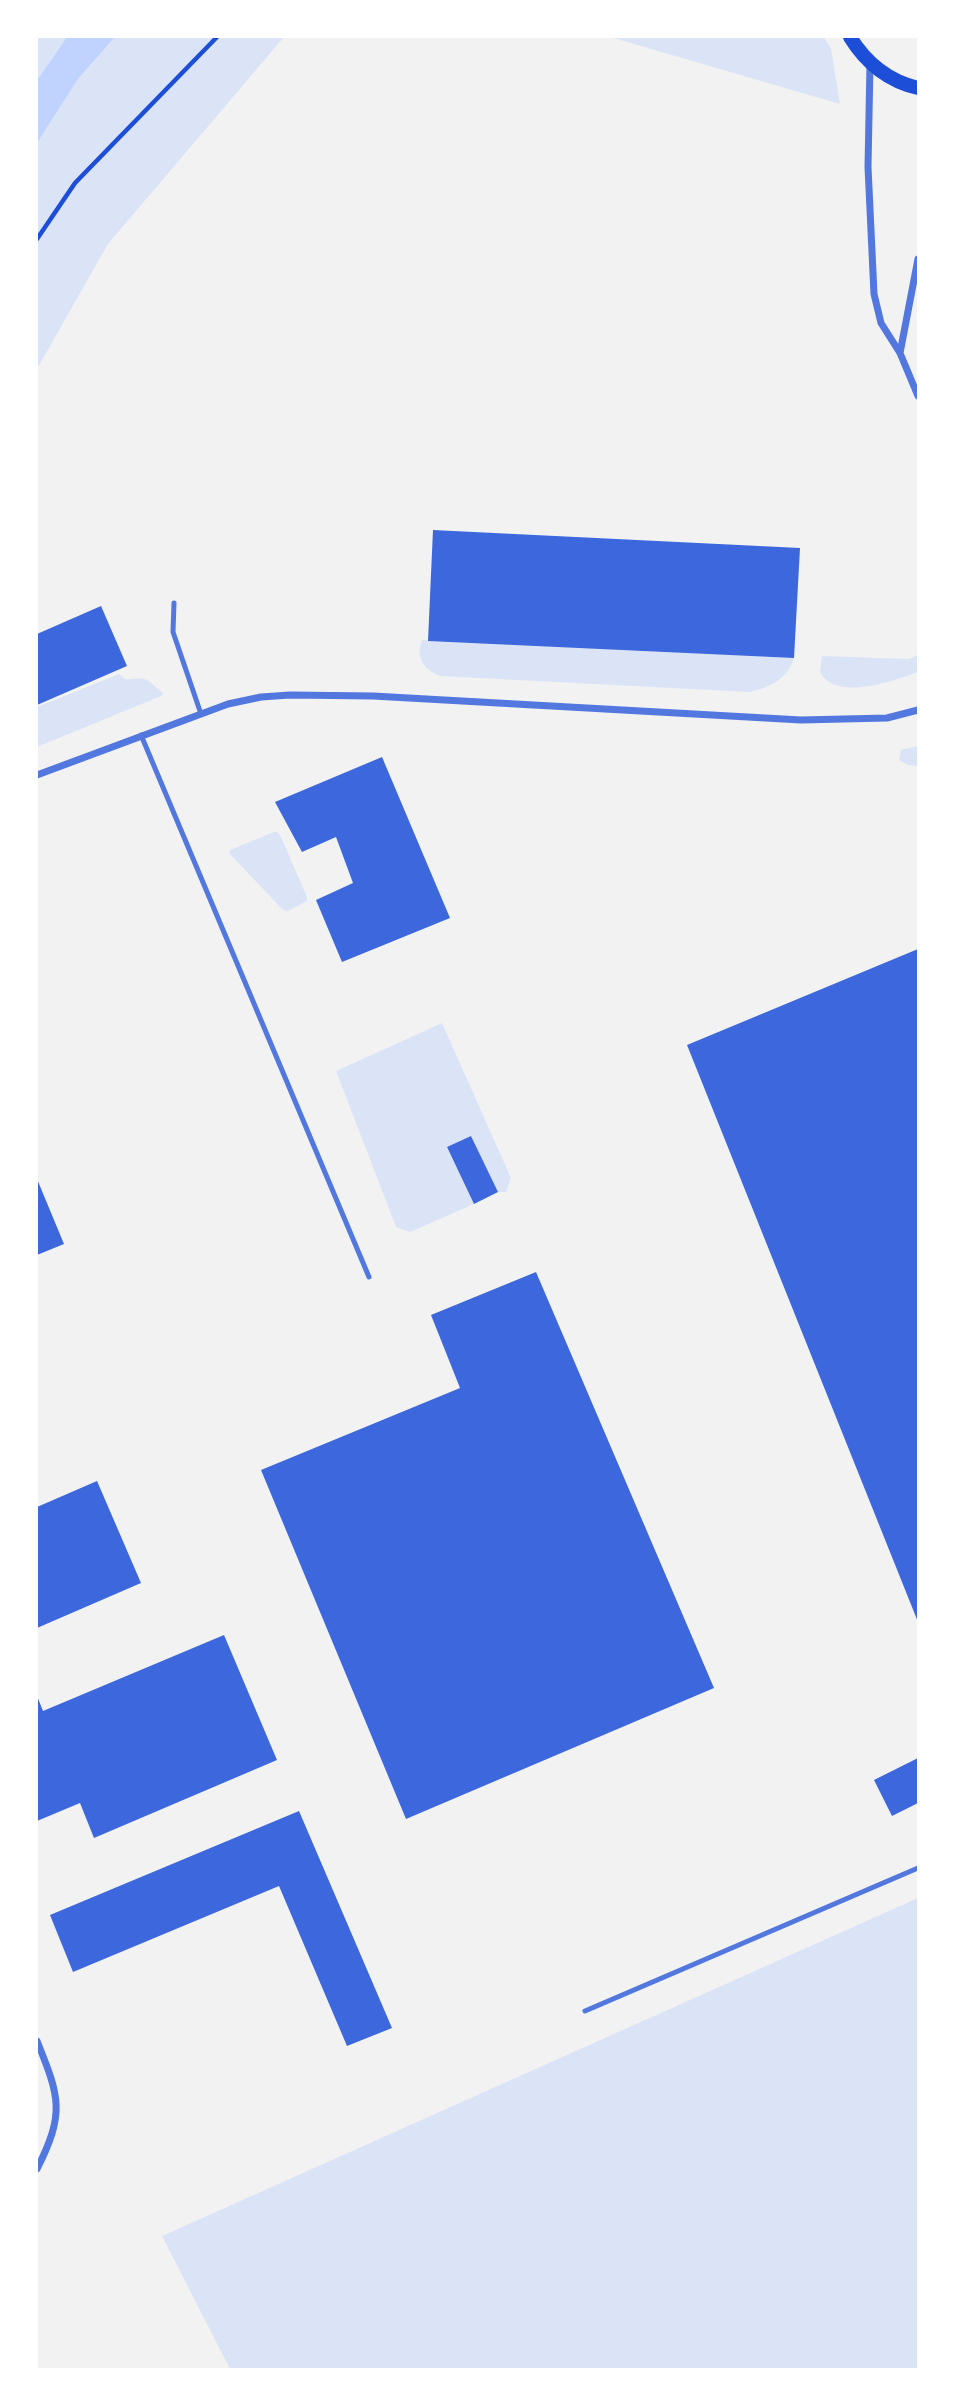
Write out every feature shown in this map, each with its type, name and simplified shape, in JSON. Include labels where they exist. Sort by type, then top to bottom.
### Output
[{"type":"main road","points":[[850,37],[870,63],[883,74],[918,88]]},
{"type":"street","points":[[870,63],[868,167],[874,294],[881,323],[900,353],[918,396]]},
{"type":"street","points":[[900,353],[918,259]]},
{"type":"street","points":[[37,775],[228,704],[261,697],[304,694],[387,696],[801,720],[887,718],[918,710]]},
{"type":"street","points":[[37,2042],[52,2079],[57,2106],[51,2140],[37,2169]]},
{"type":"lane","points":[[174,603],[173,632],[201,714]]},
{"type":"lane","points":[[141,735],[369,1277]]},
{"type":"lane","points":[[585,2011],[918,1868]]},
{"type":"path","points":[[37,239],[75,183],[216,37]]},
{"type":"shaded area","points":[[37,37],[67,37],[37,80]]},
{"type":"shaded area","points":[[115,37],[284,37],[108,244],[37,369],[37,143],[78,79]]},
{"type":"shaded area","points":[[610,37],[824,37],[831,49],[840,104]]},
{"type":"shaded area","points":[[422,640],[794,658],[787,672],[777,681],[749,692],[440,676],[422,662]]},
{"type":"shaded area","points":[[918,655],[918,672],[866,687],[839,686],[828,681],[820,672],[822,656],[909,659]]},
{"type":"shaded area","points":[[119,674],[125,679],[147,680],[163,693],[37,747],[37,707]]},
{"type":"shaded area","points":[[918,746],[918,766],[899,760],[901,750]]},
{"type":"shaded area","points":[[274,832],[281,837],[307,897],[307,901],[288,911],[283,910],[229,853],[230,850]]},
{"type":"shaded area","points":[[442,1023],[511,1178],[506,1192],[498,1192],[471,1136],[447,1148],[474,1204],[410,1232],[396,1227],[336,1071]]},
{"type":"shaded area","points":[[918,1898],[918,2369],[230,2369],[162,2236]]},
{"type":"water","points":[[67,37],[115,37],[78,79],[37,143],[37,80]]},
{"type":"building","points":[[433,530],[800,548],[794,658],[428,641]]},
{"type":"building","points":[[101,606],[127,666],[37,705],[37,634]]},
{"type":"building","points":[[382,757],[450,918],[342,962],[316,900],[353,883],[336,837],[302,852],[275,802]]},
{"type":"building","points":[[918,949],[918,1622],[687,1045]]},
{"type":"building","points":[[471,1136],[498,1192],[474,1204],[447,1147]]},
{"type":"building","points":[[37,1179],[64,1244],[37,1255]]},
{"type":"building","points":[[536,1272],[714,1688],[406,1819],[261,1470],[460,1388],[431,1315]]},
{"type":"building","points":[[97,1481],[141,1583],[37,1628],[37,1507]]},
{"type":"building","points":[[224,1635],[277,1760],[94,1838],[80,1803],[37,1821],[37,1696],[43,1711]]},
{"type":"building","points":[[918,1758],[918,1803],[892,1816],[874,1780]]},
{"type":"building","points":[[299,1811],[392,2028],[347,2046],[279,1886],[73,1972],[50,1915]]}]
